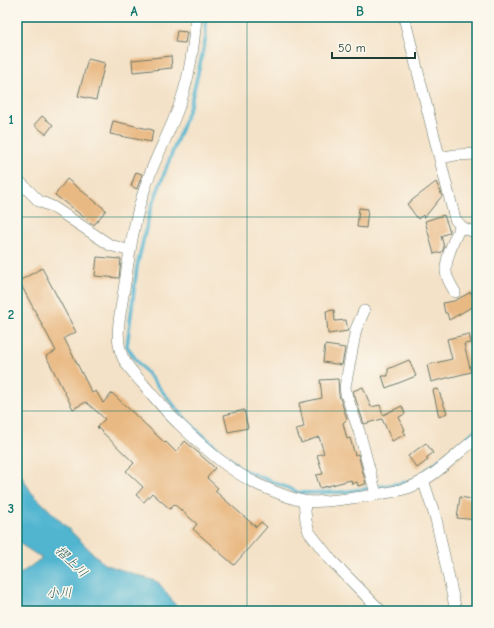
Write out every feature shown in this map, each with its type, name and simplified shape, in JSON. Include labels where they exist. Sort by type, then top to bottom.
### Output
[{"type":"street","points":[[196,17],[190,70],[183,95],[174,121],[146,183],[136,218],[120,316],[118,341],[123,357],[170,415],[213,456],[248,480],[279,494],[304,501],[324,501],[374,490],[414,486],[434,474],[477,438]]},
{"type":"street","points":[[404,17],[455,219],[467,230],[477,232]]},
{"type":"street","points":[[440,158],[454,155],[477,154]]},
{"type":"street","points":[[17,179],[39,201],[53,207],[110,245],[130,251]]},
{"type":"street","points":[[454,292],[447,276],[446,267],[456,233],[461,226]]},
{"type":"street","points":[[364,311],[356,329],[345,387],[346,394],[359,430],[374,490]]},
{"type":"street","points":[[423,480],[436,519],[456,611]]},
{"type":"street","points":[[304,501],[306,521],[309,532],[331,560],[381,611]]},
{"type":"water","points":[[17,468],[31,492],[104,564],[158,582],[180,611],[17,611],[17,575],[42,558],[17,542]]},
{"type":"building","points":[[177,31],[187,32],[185,43],[175,42]]},
{"type":"building","points":[[171,56],[172,68],[133,72],[132,60]]},
{"type":"building","points":[[88,59],[105,63],[96,100],[78,96]]},
{"type":"building","points":[[42,116],[53,125],[46,134],[34,125]]},
{"type":"building","points":[[113,121],[153,130],[151,142],[110,134]]},
{"type":"building","points":[[136,172],[142,174],[137,189],[131,186]]},
{"type":"building","points":[[67,179],[106,210],[94,225],[55,195]]},
{"type":"building","points":[[436,182],[442,196],[424,218],[423,215],[418,219],[407,204]]},
{"type":"building","points":[[359,208],[368,209],[366,228],[357,227]]},
{"type":"building","points":[[444,215],[450,232],[441,236],[444,247],[442,252],[434,254],[425,221]]},
{"type":"building","points":[[97,257],[121,259],[119,278],[95,276]]},
{"type":"building","points":[[42,268],[76,332],[64,338],[92,393],[96,391],[103,403],[112,393],[176,452],[185,441],[215,468],[207,478],[218,488],[215,491],[256,527],[261,522],[267,527],[234,565],[193,529],[197,524],[174,504],[170,509],[152,493],[144,502],[136,495],[143,487],[126,471],[134,463],[97,427],[105,419],[86,402],[73,409],[46,356],[56,351],[19,281]]},
{"type":"building","points":[[471,292],[477,304],[449,320],[447,313],[445,313],[443,303],[454,301]]},
{"type":"building","points":[[334,310],[335,321],[346,320],[348,331],[328,334],[326,311]]},
{"type":"building","points":[[469,334],[471,343],[464,344],[471,372],[431,382],[427,365],[452,359],[447,339]]},
{"type":"building","points":[[325,345],[345,348],[342,365],[323,362]]},
{"type":"building","points":[[409,360],[416,376],[386,388],[382,376],[388,376],[388,369]]},
{"type":"building","points":[[338,379],[339,395],[347,419],[343,423],[347,439],[350,438],[355,455],[358,454],[366,484],[358,486],[357,482],[352,484],[351,480],[320,488],[316,475],[323,474],[317,455],[324,453],[319,437],[301,443],[296,429],[304,427],[299,403],[322,398],[320,380]]},
{"type":"building","points":[[363,387],[371,407],[380,405],[383,415],[402,406],[405,414],[399,417],[405,430],[403,431],[406,434],[392,441],[382,419],[364,424],[353,391]]},
{"type":"building","points":[[438,389],[447,413],[439,417],[433,390]]},
{"type":"building","points":[[244,410],[248,428],[228,432],[224,415]]},
{"type":"building","points":[[426,443],[433,453],[426,458],[428,460],[417,468],[408,456]]},
{"type":"building","points":[[460,497],[477,500],[477,520],[457,518]]},
{"type":"waterway","points":[[205,17],[206,37],[190,106],[150,211],[137,267],[127,346],[136,360],[187,421],[241,469],[300,493],[344,492],[403,483],[416,479],[477,429]]},
{"type":"water label","name":"摺上川","points":[[72,561]]},
{"type":"water label","name":"小川","points":[[59,592]]}]
